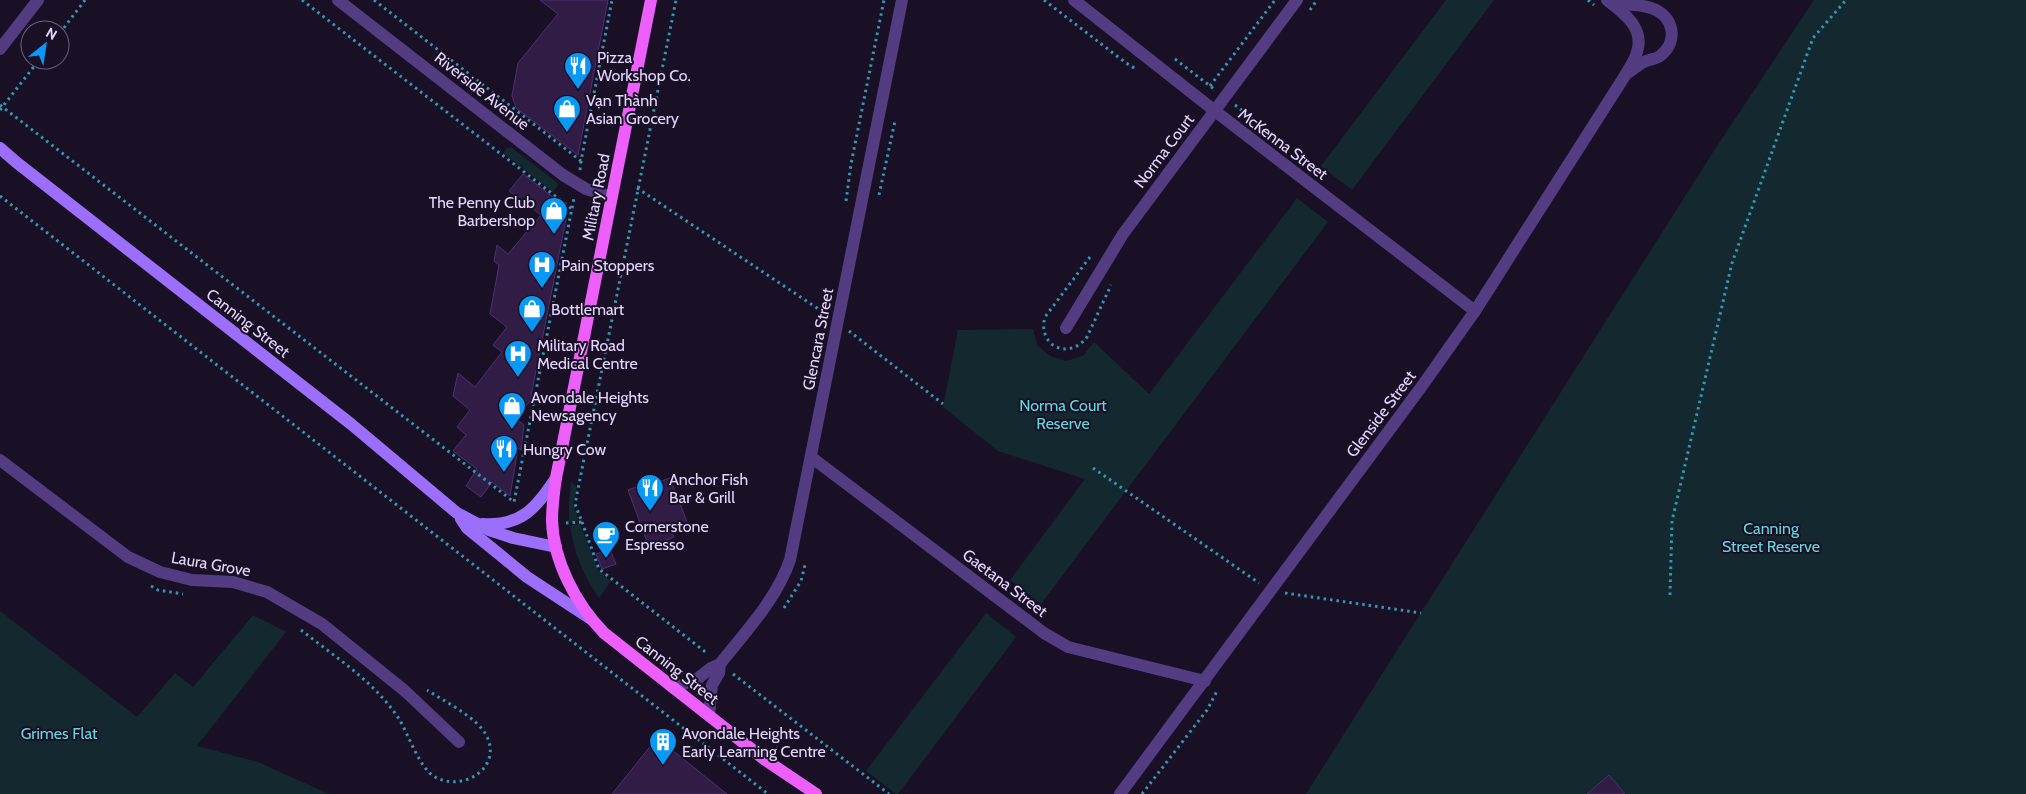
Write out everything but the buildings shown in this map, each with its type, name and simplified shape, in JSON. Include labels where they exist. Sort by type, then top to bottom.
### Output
[{"type":"main road","name":"Military Road","points":[[556,548],[553,524],[556,478],[651,0]]},
{"type":"main road","name":"Canning Street","points":[[556,548],[573,590],[594,622],[618,645],[764,758],[816,794]]},
{"type":"street","points":[[0,49],[38,0]]},
{"type":"street","name":"Riverside Avenue","points":[[338,0],[577,184],[612,198]]},
{"type":"street","name":"Glencara Street","points":[[672,688],[697,679],[711,668],[720,664],[768,603],[784,578],[790,560],[812,457],[902,0]]},
{"type":"street","name":"McKenna Street","points":[[1074,0],[1475,311]]},
{"type":"street","name":"Norma Court","points":[[1066,328],[1123,234],[1297,0]]},
{"type":"street","points":[[1604,3],[1651,8],[1664,14],[1670,25],[1673,36],[1668,48],[1659,58],[1645,62],[1626,74]]},
{"type":"street","name":"Glenside Street","points":[[1120,794],[1422,386],[1475,311],[1626,74],[1638,50],[1638,36],[1627,16],[1604,3]]},
{"type":"street","name":"Canning Street","points":[[0,148],[351,424],[457,513],[476,524],[527,542],[556,548]]},
{"type":"street","name":"Canning Street","points":[[0,152],[16,162]]},
{"type":"street","name":"Gaetana Street","points":[[812,457],[1044,633],[1068,647],[1205,681]]},
{"type":"street","name":"Laura Grove","points":[[0,460],[128,557],[160,572],[184,578],[233,582],[267,592],[322,624],[405,691],[458,742]]},
{"type":"street","points":[[476,524],[509,522],[524,516],[537,504],[556,478]]},
{"type":"street","name":"Canning Street","points":[[457,513],[468,528],[527,577],[594,622]]},
{"type":"street","name":"Glencara Street","points":[[709,716],[712,685],[719,673],[720,664]]},
{"type":"path","points":[[70,20],[85,0]]},
{"type":"path","points":[[302,0],[572,210]]},
{"type":"path","points":[[374,0],[581,161]]},
{"type":"path","points":[[31,70],[1,107],[514,502],[612,0]]},
{"type":"path","points":[[676,0],[575,504],[599,569],[889,794]]},
{"type":"path","points":[[846,202],[851,164],[884,0]]},
{"type":"path","points":[[1044,0],[1139,71]]},
{"type":"path","points":[[1210,86],[1275,0]]},
{"type":"path","points":[[1588,0],[1604,3]]},
{"type":"path","points":[[1670,595],[1672,522],[1732,263],[1813,38],[1846,0]]},
{"type":"path","points":[[878,199],[896,114]]},
{"type":"path","points":[[637,188],[838,322],[943,404]]},
{"type":"path","points":[[0,196],[768,794]]},
{"type":"path","points":[[1094,252],[1045,317],[1044,334],[1049,342],[1062,350],[1076,348],[1083,344],[1112,282]]},
{"type":"path","points":[[829,305],[846,339]]},
{"type":"path","points":[[1093,468],[1270,591],[1421,613]]},
{"type":"path","points":[[553,524],[582,522]]},
{"type":"path","points":[[782,611],[801,581],[805,557]]},
{"type":"path","points":[[144,582],[158,590],[186,595]]},
{"type":"path","points":[[294,625],[364,680],[386,700],[400,721],[423,764],[433,775],[442,780],[456,782],[474,777],[484,770],[490,752],[490,744],[484,732],[475,722],[423,687]]},
{"type":"path","points":[[728,681],[739,667]]},
{"type":"green space","points":[[1446,0],[1494,0],[1352,190],[1321,166]]},
{"type":"green space","name":"Canning Street Reserve","points":[[1814,0],[2026,0],[2026,794],[1306,794],[1715,149]]},
{"type":"green space","points":[[511,147],[559,184],[553,192],[503,153],[507,148]]},
{"type":"green space","name":"Norma Court Reserve","points":[[1297,198],[1328,222],[1041,604],[1010,580],[1085,479],[998,451],[943,407],[958,330],[1033,329],[1037,345],[1050,356],[1066,361],[1083,356],[1094,342],[1149,394]]},
{"type":"green space","points":[[571,481],[577,487],[573,504],[579,521],[569,522],[569,504]]},
{"type":"green space","points":[[580,524],[598,570],[611,581],[599,598],[588,581],[574,545],[570,525]]},
{"type":"green space","name":"Grimes Flat","points":[[0,611],[137,717],[175,673],[193,687],[253,615],[286,632],[197,746],[258,762],[329,794],[0,794]]},
{"type":"green space","points":[[986,613],[1016,637],[898,794],[896,794],[866,771]]},
{"type":"place","name":"Pizza Workshop Co.","points":[[578,90]]},
{"type":"place","name":"Vạn Thành Asian Grocery","points":[[567,133]]},
{"type":"place","name":"The Penny Club Barbershop","points":[[554,235]]},
{"type":"place","name":"Pain Stoppers","points":[[542,289]]},
{"type":"place","name":"Bottlemart","points":[[532,333]]},
{"type":"place","name":"Military Road Medical Centre","points":[[518,378]]},
{"type":"place","name":"Avondale Heights Newsagency","points":[[512,430]]},
{"type":"place","name":"Hungry Cow","points":[[504,473]]},
{"type":"place","name":"Anchor Fish Bar & Grill","points":[[650,512]]},
{"type":"place","name":"Cornerstone Espresso","points":[[606,559]]},
{"type":"place","name":"Avondale Heights Early Learning Centre","points":[[663,766]]}]
